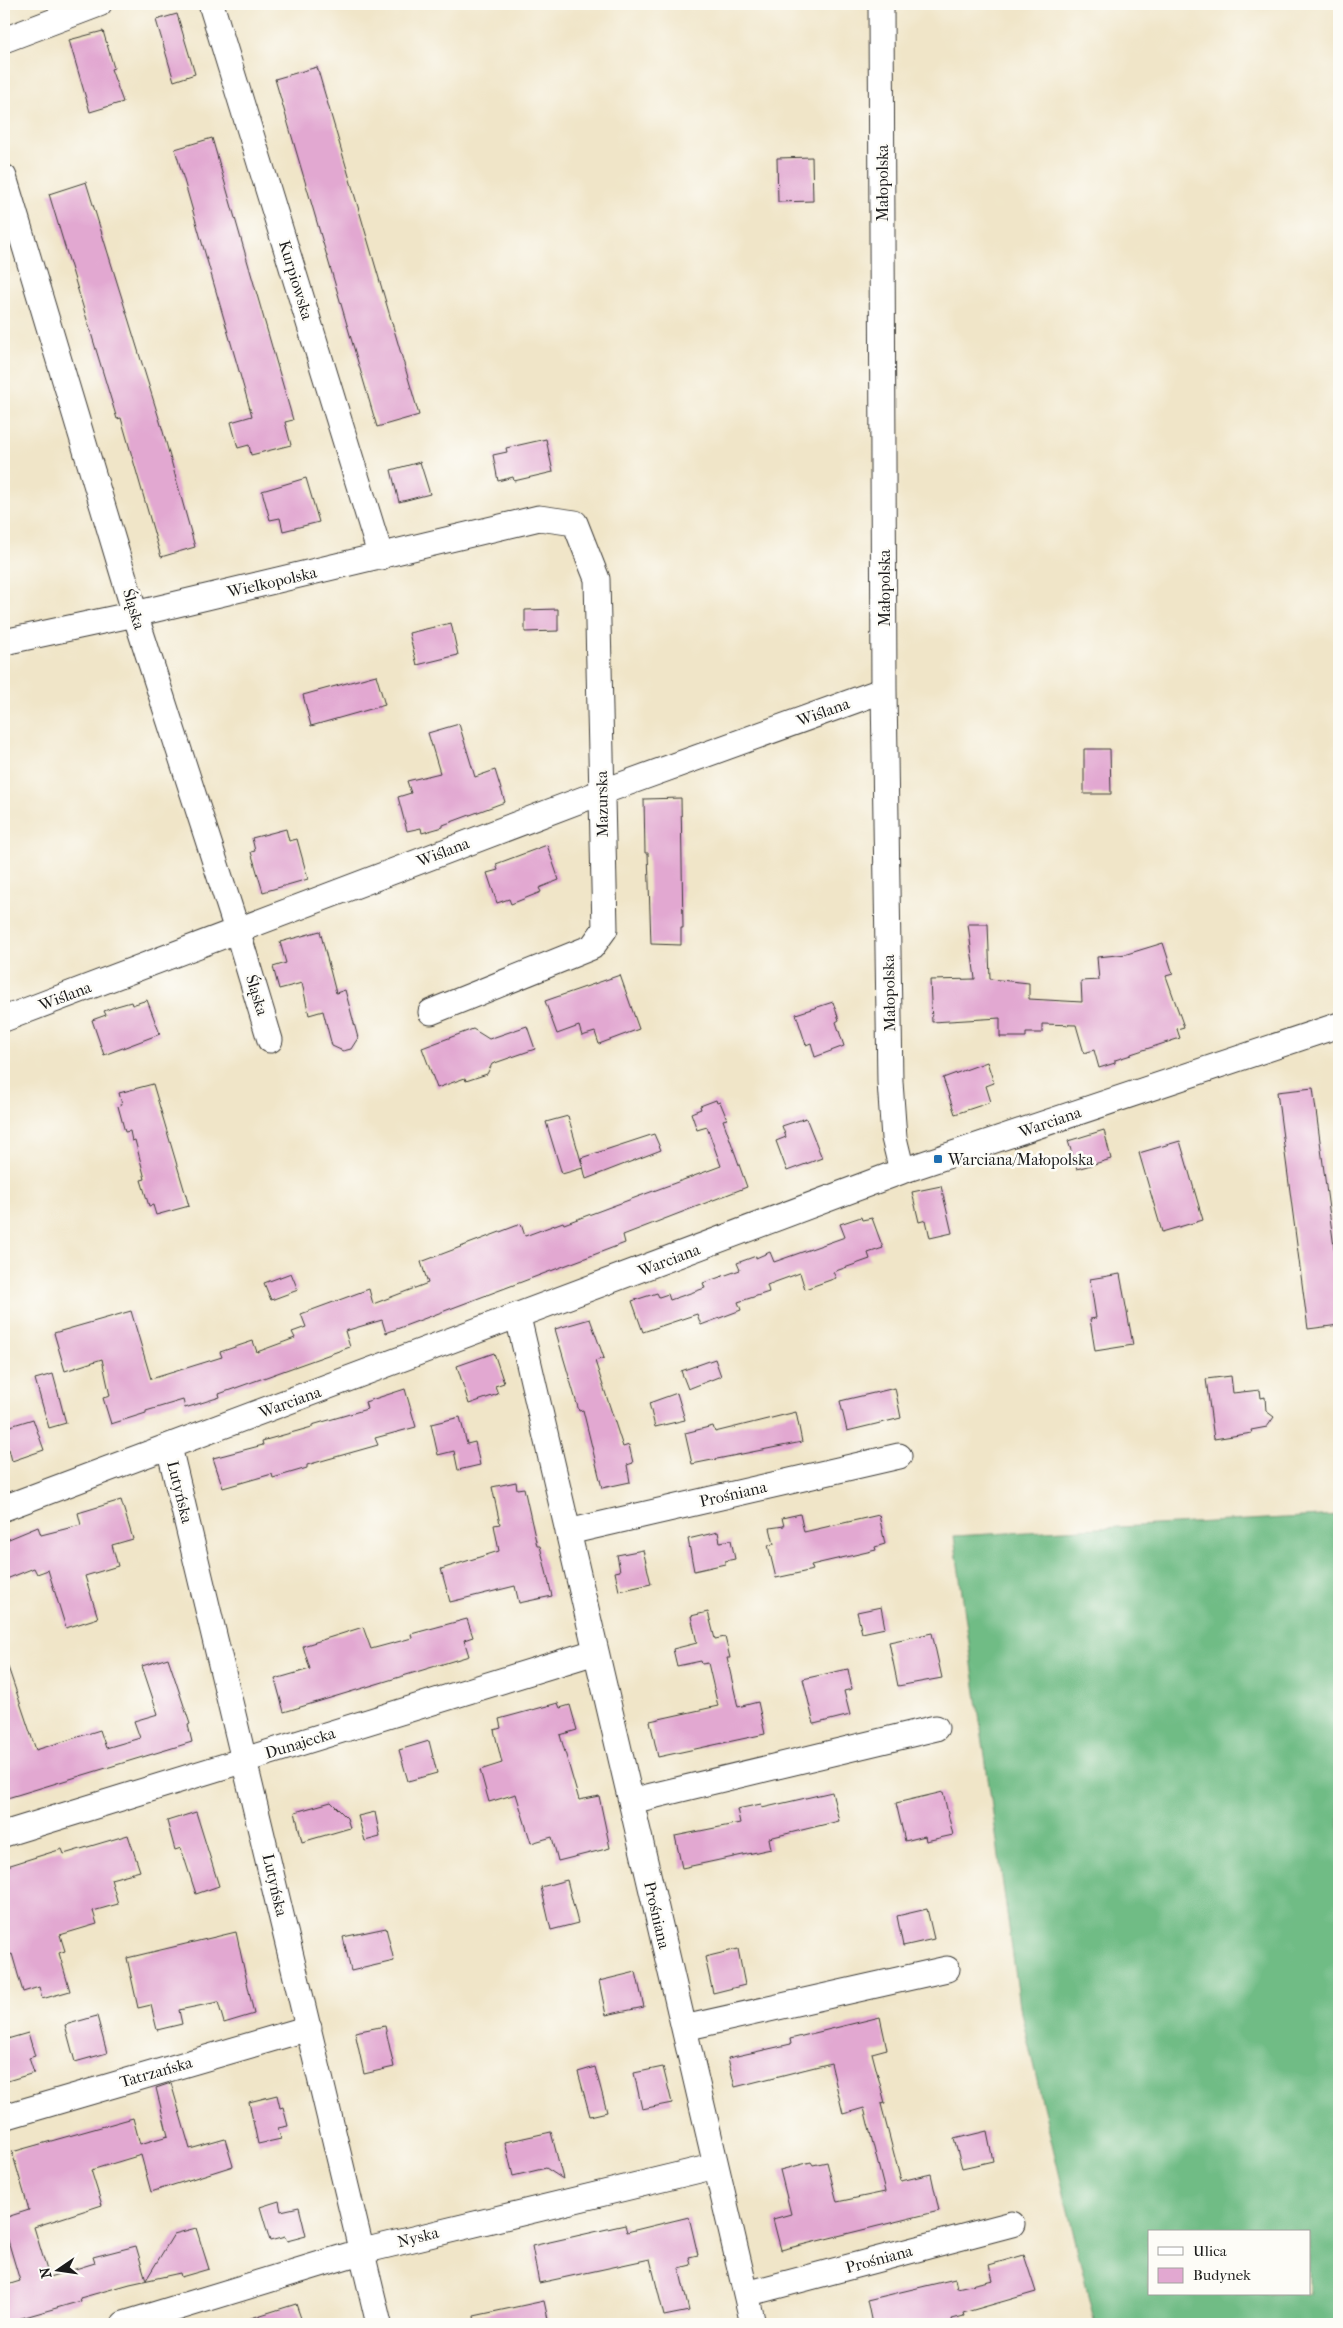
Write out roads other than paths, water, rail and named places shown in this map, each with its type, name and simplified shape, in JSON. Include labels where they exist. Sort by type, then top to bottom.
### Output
[{"type":"street","points":[[4,40],[98,4]]},
{"type":"street","name":"Kurpiowska","points":[[211,4],[381,557]]},
{"type":"street","name":"Małopolska","points":[[881,4],[884,690],[890,1082],[894,1138],[902,1171]]},
{"type":"street","name":"Śląska","points":[[4,177],[135,614],[237,930],[270,1040]]},
{"type":"street","name":"Wielkopolska","points":[[4,642],[135,614],[540,518]]},
{"type":"street","name":"Mazurska","points":[[430,1012],[592,947],[605,928],[597,579],[575,524],[540,518]]},
{"type":"street","name":"Wiślana","points":[[4,1019],[602,792],[884,690]]},
{"type":"street","name":"Warciana","points":[[4,1508],[518,1317],[902,1171],[1339,1024]]},
{"type":"street","name":"Prośniana","points":[[518,1317],[753,2324]]},
{"type":"street","name":"Lutyńska","points":[[169,1447],[379,2324]]},
{"type":"street","name":"Prośniana","points":[[568,1532],[899,1456]]},
{"type":"street","name":"Dunajecka","points":[[4,1834],[595,1652]]},
{"type":"street","points":[[631,1801],[936,1728]]},
{"type":"street","points":[[684,2028],[947,1969]]},
{"type":"street","name":"Tatrzańska","points":[[4,2117],[309,2028]]},
{"type":"street","name":"Nyska","points":[[124,2324],[362,2251],[716,2166]]},
{"type":"street","name":"Prośniana","points":[[746,2294],[1012,2224]]},
{"type":"place","name":"Warciana/Małopolska","points":[[938,1159]]}]
